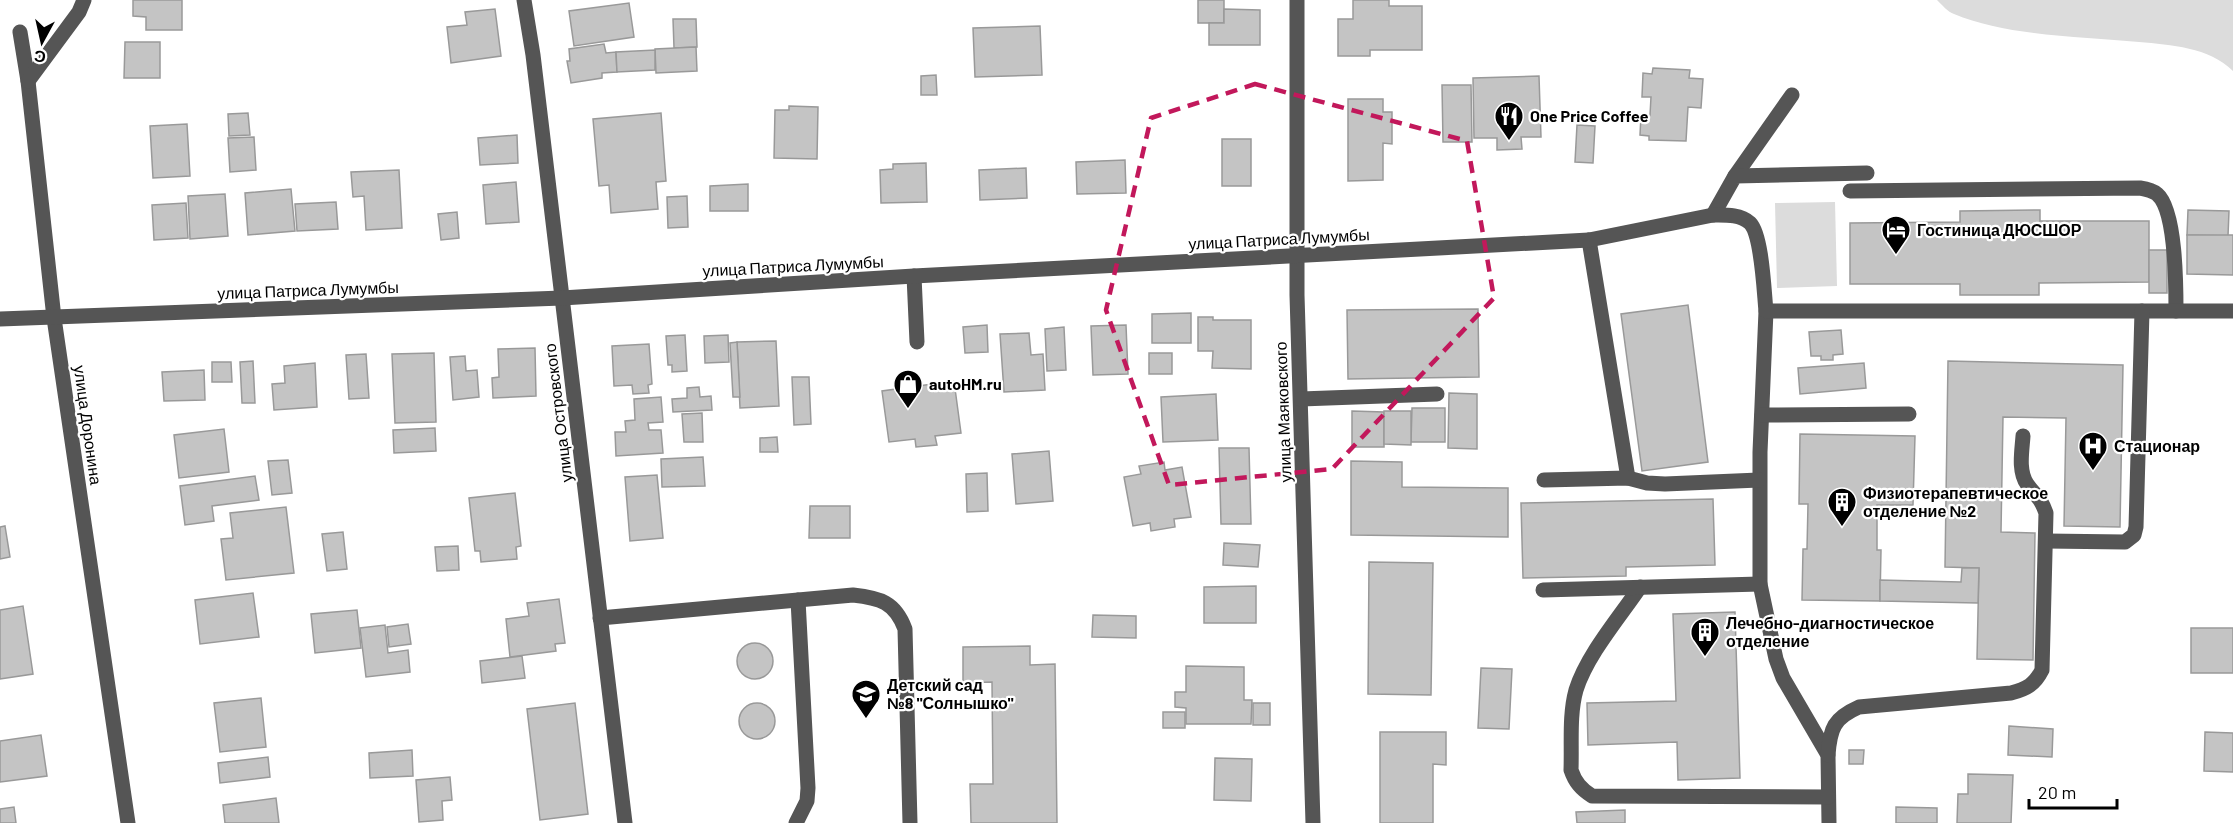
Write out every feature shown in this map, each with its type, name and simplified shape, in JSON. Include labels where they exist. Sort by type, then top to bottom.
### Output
[{"type":"street","points":[[28,81],[79,12],[84,0]]},
{"type":"street","name":"улица Островского","points":[[524,0],[533,55],[625,823]]},
{"type":"street","name":"улица Маяковского","points":[[1297,0],[1297,256],[1313,823]]},
{"type":"street","name":"улица Доронина","points":[[20,32],[28,81],[54,318],[128,823]]},
{"type":"street","points":[[1713,215],[1735,176],[1792,96]]},
{"type":"street","points":[[1735,176],[1867,173]]},
{"type":"street","points":[[1850,191],[2140,188],[2152,191],[2160,196],[2164,205],[2174,245],[2176,311]]},
{"type":"street","name":"улица Патриса Лумумбы","points":[[0,319],[562,298],[914,276],[1589,240],[1713,215],[1736,216],[1749,222],[1755,231],[1766,311],[1759,480],[1760,584],[1776,660],[1783,678],[1828,754]]},
{"type":"street","points":[[1589,240],[1629,478]]},
{"type":"street","points":[[914,276],[917,342]]},
{"type":"street","points":[[1766,311],[2233,311]]},
{"type":"street","points":[[2046,541],[2126,542],[2134,535],[2142,311]]},
{"type":"street","points":[[1301,399],[1437,394]]},
{"type":"street","points":[[1762,415],[1909,414]]},
{"type":"street","points":[[1829,823],[1829,736],[1835,723],[1846,713],[1859,707],[2011,693],[2025,690],[2037,680],[2042,670],[2046,513],[2040,499],[2026,483],[2022,471],[2023,436]]},
{"type":"street","points":[[1544,480],[1629,478],[1647,483],[1665,484],[1759,480]]},
{"type":"street","points":[[1543,590],[1760,584]]},
{"type":"street","points":[[1640,587],[1592,658],[1582,675],[1576,692],[1572,711],[1571,770],[1579,785],[1592,796],[1828,797]]},
{"type":"street","points":[[600,618],[852,596],[870,597],[892,606],[905,629],[910,823]]},
{"type":"street","points":[[796,823],[807,801],[808,788],[798,600]]},
{"type":"highlighted area","points":[[1255,84],[1467,141],[1494,298],[1332,469],[1169,485],[1106,310],[1151,118]]},
{"type":"shaded area","points":[[1937,0],[2233,0],[2233,71],[2213,57],[2176,46],[2045,34],[1997,27],[1952,13]]},
{"type":"shaded area","points":[[1835,202],[1837,286],[1777,288],[1775,203]]},
{"type":"building","points":[[133,0],[182,0],[182,30],[146,30],[146,17],[133,16]]},
{"type":"building","points":[[1198,0],[1224,0],[1224,23],[1198,23]]},
{"type":"building","points":[[1353,0],[1389,0],[1389,6],[1422,6],[1422,50],[1370,50],[1370,56],[1338,56],[1338,19],[1353,19]]},
{"type":"building","points":[[629,3],[634,37],[574,46],[569,11]]},
{"type":"building","points":[[495,9],[501,56],[451,63],[447,27],[467,25],[465,12]]},
{"type":"building","points":[[1224,9],[1260,10],[1260,45],[1209,45],[1209,23],[1224,23]]},
{"type":"building","points":[[673,19],[696,19],[697,47],[674,48]]},
{"type":"building","points":[[1040,26],[1042,75],[975,77],[973,28]]},
{"type":"building","points":[[125,42],[160,42],[160,78],[124,78]]},
{"type":"building","points":[[604,44],[606,53],[616,52],[617,72],[602,73],[602,78],[571,83],[567,61],[570,61],[569,49]]},
{"type":"building","points":[[696,47],[697,71],[656,73],[655,49]]},
{"type":"building","points":[[655,50],[655,70],[617,72],[616,52]]},
{"type":"building","points":[[1653,68],[1690,70],[1689,78],[1703,79],[1701,108],[1688,107],[1686,141],[1649,140],[1649,136],[1640,135],[1641,115],[1650,115],[1651,97],[1642,97],[1643,73],[1652,74]]},
{"type":"building","points":[[936,75],[937,95],[921,95],[921,76]]},
{"type":"building","points":[[1539,76],[1541,137],[1521,137],[1522,149],[1497,150],[1497,138],[1474,138],[1473,78]]},
{"type":"building","points":[[1442,85],[1471,85],[1472,142],[1443,142]]},
{"type":"building","points":[[1348,99],[1383,99],[1383,112],[1392,112],[1392,144],[1383,143],[1383,180],[1348,181]]},
{"type":"building","points":[[789,106],[818,107],[817,159],[774,158],[775,110],[789,110]]},
{"type":"building","points":[[248,113],[250,135],[229,136],[228,114]]},
{"type":"building","points":[[661,113],[666,181],[656,182],[658,209],[611,213],[609,185],[599,186],[593,119]]},
{"type":"building","points":[[187,124],[190,176],[153,178],[150,126]]},
{"type":"building","points":[[1577,125],[1595,126],[1593,163],[1575,162]]},
{"type":"building","points":[[517,135],[518,163],[480,165],[478,138]]},
{"type":"building","points":[[254,137],[256,170],[230,172],[228,138]]},
{"type":"building","points":[[1222,139],[1251,139],[1251,186],[1222,186]]},
{"type":"building","points":[[1125,160],[1126,193],[1077,194],[1076,162]]},
{"type":"building","points":[[926,163],[927,202],[881,203],[880,170],[893,169],[893,164]]},
{"type":"building","points":[[1026,168],[1027,198],[980,200],[979,170]]},
{"type":"building","points":[[399,170],[402,228],[366,230],[364,196],[353,197],[351,172]]},
{"type":"building","points":[[516,182],[519,222],[486,224],[483,185]]},
{"type":"building","points":[[748,184],[748,211],[710,211],[710,186]]},
{"type":"building","points":[[291,189],[295,231],[248,235],[245,193]]},
{"type":"building","points":[[225,194],[228,236],[190,239],[188,196]]},
{"type":"building","points":[[687,196],[688,227],[668,228],[667,197]]},
{"type":"building","points":[[336,202],[338,229],[297,231],[295,204]]},
{"type":"building","points":[[186,203],[188,238],[154,240],[152,205]]},
{"type":"building","points":[[2040,210],[2040,221],[2149,221],[2149,282],[2039,283],[2039,295],[1960,295],[1960,284],[1850,284],[1850,223],[1960,222],[1960,211]]},
{"type":"building","points":[[2188,210],[2229,211],[2228,236],[2187,235]]},
{"type":"building","points":[[457,212],[459,238],[441,240],[438,214]]},
{"type":"building","points":[[2187,235],[2233,235],[2233,275],[2187,274]]},
{"type":"building","points":[[2149,250],[2167,250],[2167,293],[2149,293]]},
{"type":"building","points":[[1688,305],[1708,462],[1642,471],[1621,314]]},
{"type":"building","points":[[1478,309],[1479,377],[1348,379],[1347,310]]},
{"type":"building","points":[[1191,313],[1191,343],[1152,343],[1152,314]]},
{"type":"building","points":[[1198,317],[1213,317],[1213,320],[1251,320],[1251,369],[1212,368],[1213,351],[1198,351]]},
{"type":"building","points":[[987,325],[988,352],[965,353],[963,327]]},
{"type":"building","points":[[1126,325],[1128,374],[1093,375],[1091,326]]},
{"type":"building","points":[[1064,327],[1066,370],[1047,371],[1045,329]]},
{"type":"building","points":[[1841,330],[1843,354],[1833,355],[1833,360],[1821,360],[1821,356],[1811,356],[1809,332]]},
{"type":"building","points":[[1029,333],[1031,355],[1043,354],[1045,390],[1004,392],[1000,334]]},
{"type":"building","points":[[685,335],[687,371],[672,372],[672,365],[668,365],[666,336]]},
{"type":"building","points":[[728,335],[729,362],[705,363],[704,336]]},
{"type":"building","points":[[776,341],[779,406],[740,408],[737,342]]},
{"type":"building","points":[[737,342],[740,397],[733,397],[730,343]]},
{"type":"building","points":[[649,344],[652,384],[648,385],[649,393],[633,394],[632,385],[614,386],[612,346]]},
{"type":"building","points":[[535,348],[536,396],[493,398],[492,378],[499,377],[498,349]]},
{"type":"building","points":[[434,353],[436,422],[395,423],[392,354]]},
{"type":"building","points":[[1149,353],[1172,353],[1172,374],[1149,374]]},
{"type":"building","points":[[366,354],[369,398],[349,399],[346,355]]},
{"type":"building","points":[[465,356],[466,371],[477,370],[479,397],[453,400],[450,357]]},
{"type":"building","points":[[253,361],[255,403],[242,403],[240,362]]},
{"type":"building","name":"Стационар","points":[[1948,361],[2123,365],[2120,527],[2064,526],[2066,418],[2003,417],[2001,532],[2035,533],[2033,660],[1977,659],[1979,568],[1945,567]]},
{"type":"building","points":[[212,362],[231,362],[232,382],[212,382]]},
{"type":"building","points":[[315,363],[317,407],[274,410],[272,384],[285,383],[284,366]]},
{"type":"building","points":[[1864,363],[1866,388],[1800,394],[1798,368]]},
{"type":"building","points":[[204,370],[205,400],[164,401],[162,372]]},
{"type":"building","points":[[792,377],[809,377],[811,424],[794,425]]},
{"type":"building","points":[[954,381],[961,433],[935,436],[937,445],[916,447],[915,439],[889,442],[882,391]]},
{"type":"building","points":[[699,387],[700,397],[711,396],[712,410],[673,412],[672,399],[687,398],[687,388]]},
{"type":"building","points":[[1449,393],[1477,394],[1477,449],[1448,448]]},
{"type":"building","points":[[1216,394],[1218,440],[1163,442],[1161,397]]},
{"type":"building","points":[[661,397],[663,422],[648,423],[649,430],[661,430],[663,453],[616,456],[615,432],[626,432],[625,421],[635,420],[634,399]]},
{"type":"building","points":[[1412,408],[1445,408],[1445,442],[1411,442]]},
{"type":"building","points":[[1352,411],[1384,412],[1384,447],[1352,447]]},
{"type":"building","points":[[1384,411],[1411,411],[1411,445],[1384,444]]},
{"type":"building","points":[[702,413],[703,442],[684,442],[682,414]]},
{"type":"building","points":[[435,428],[436,451],[394,453],[393,430]]},
{"type":"building","points":[[224,429],[229,472],[179,478],[174,435]]},
{"type":"building","name":"Физиотерапевтическое отделение №2","points":[[1800,434],[1915,436],[1913,505],[1877,505],[1877,550],[1881,550],[1880,601],[1802,600],[1803,549],[1807,549],[1808,504],[1799,504]]},
{"type":"building","points":[[777,437],[778,452],[760,452],[760,438]]},
{"type":"building","points":[[1219,448],[1249,448],[1251,524],[1221,524]]},
{"type":"building","points":[[1049,451],[1053,501],[1016,504],[1012,454]]},
{"type":"building","points":[[703,457],[705,486],[662,487],[661,459]]},
{"type":"building","points":[[288,460],[292,493],[272,495],[268,461]]},
{"type":"building","points":[[1351,461],[1402,462],[1402,487],[1508,488],[1508,537],[1351,535]]},
{"type":"building","points":[[1164,462],[1165,470],[1182,467],[1191,517],[1174,519],[1175,527],[1151,531],[1150,523],[1133,526],[1124,477],[1141,474],[1139,466]]},
{"type":"building","points":[[987,473],[988,511],[967,512],[966,474]]},
{"type":"building","points":[[657,475],[663,538],[630,541],[625,477]]},
{"type":"building","points":[[255,476],[259,500],[212,506],[214,521],[185,525],[180,486]]},
{"type":"building","points":[[515,493],[521,546],[516,547],[517,559],[481,562],[480,551],[475,551],[469,498]]},
{"type":"building","points":[[1713,499],[1715,565],[1626,567],[1626,576],[1523,578],[1521,503]]},
{"type":"building","points":[[810,506],[850,506],[850,538],[809,538]]},
{"type":"building","points":[[286,507],[294,573],[226,580],[221,539],[233,538],[230,513]]},
{"type":"building","points":[[5,526],[10,557],[0,559],[0,527]]},
{"type":"building","points":[[343,532],[347,569],[327,571],[322,534]]},
{"type":"building","points":[[1224,543],[1260,545],[1258,567],[1223,565]]},
{"type":"building","points":[[458,546],[459,570],[437,571],[435,547]]},
{"type":"building","points":[[1369,562],[1433,563],[1431,695],[1368,694]]},
{"type":"building","points":[[1962,568],[1979,568],[1978,603],[1880,601],[1880,580],[1961,582]]},
{"type":"building","points":[[1256,586],[1256,623],[1204,623],[1204,587]]},
{"type":"building","points":[[253,593],[259,637],[200,644],[195,600]]},
{"type":"building","points":[[559,599],[565,643],[555,644],[556,651],[510,657],[506,619],[529,616],[527,603]]},
{"type":"building","points":[[23,606],[33,674],[0,679],[0,610]]},
{"type":"building","points":[[357,610],[361,648],[315,653],[311,614]]},
{"type":"building","name":"Лечебно-диагностическое отделение","points":[[1735,612],[1740,778],[1678,780],[1677,742],[1588,745],[1587,703],[1676,701],[1673,614]]},
{"type":"building","points":[[1093,615],[1136,616],[1136,638],[1092,637]]},
{"type":"building","points":[[408,624],[411,644],[389,647],[387,627]]},
{"type":"building","points":[[385,625],[388,653],[408,650],[410,672],[366,677],[360,628]]},
{"type":"building","points":[[2191,628],[2233,628],[2233,673],[2191,673]]},
{"type":"building","points":[[755,643],[768,648],[773,661],[768,674],[755,679],[742,674],[737,661],[742,648]]},
{"type":"building","points":[[1030,646],[1030,665],[1055,664],[1057,823],[971,823],[970,784],[993,784],[992,682],[963,683],[963,647]]},
{"type":"building","points":[[522,656],[525,678],[482,683],[480,661]]},
{"type":"building","points":[[1186,666],[1244,667],[1244,700],[1252,700],[1251,724],[1186,724],[1186,708],[1175,707],[1175,692],[1186,692]]},
{"type":"building","points":[[1481,668],[1512,669],[1509,729],[1478,728]]},
{"type":"building","points":[[261,698],[266,747],[220,752],[214,703]]},
{"type":"building","points":[[575,703],[588,814],[540,820],[527,709]]},
{"type":"building","points":[[757,703],[770,708],[775,721],[770,734],[757,739],[744,734],[739,721],[744,708]]},
{"type":"building","points":[[1253,703],[1270,703],[1270,725],[1253,725]]},
{"type":"building","points":[[1163,712],[1185,712],[1185,728],[1163,728]]},
{"type":"building","points":[[2009,726],[2053,729],[2052,757],[2008,755]]},
{"type":"building","points":[[1380,732],[1446,732],[1446,765],[1433,764],[1433,823],[1380,823]]},
{"type":"building","points":[[2205,732],[2233,733],[2233,772],[2204,771]]},
{"type":"building","points":[[41,735],[47,776],[0,782],[0,741]]},
{"type":"building","points":[[412,750],[413,776],[370,778],[369,753]]},
{"type":"building","points":[[1849,750],[1864,750],[1863,764],[1849,764]]},
{"type":"building","points":[[268,757],[270,777],[220,783],[218,763]]},
{"type":"building","points":[[1215,758],[1252,759],[1251,801],[1214,800]]},
{"type":"building","points":[[1968,774],[2013,775],[2011,823],[1957,823],[1958,794],[1968,794]]},
{"type":"building","points":[[450,777],[452,800],[442,801],[443,820],[419,822],[416,780]]},
{"type":"building","points":[[276,798],[279,823],[225,823],[223,805]]},
{"type":"building","points":[[14,807],[16,823],[0,823],[0,809]]},
{"type":"building","points":[[1896,807],[1937,808],[1937,823],[1896,823]]},
{"type":"building","points":[[1625,810],[1625,823],[1577,823],[1576,812]]},
{"type":"place","name":"One Price Coffee","points":[[1509,142]]},
{"type":"place","name":"Гостиница ДЮСШОР","points":[[1896,256]]},
{"type":"place","name":"autoHM.ru","points":[[908,410]]},
{"type":"place","name":"Стационар","points":[[2093,472]]},
{"type":"place","name":"Физиотерапевтическое отделение №2","points":[[1842,528]]},
{"type":"place","name":"Лечебно-диагностическое отделение","points":[[1705,658]]},
{"type":"place","name":"Детский сад №8 \"Солнышко\"","points":[[866,720]]}]
